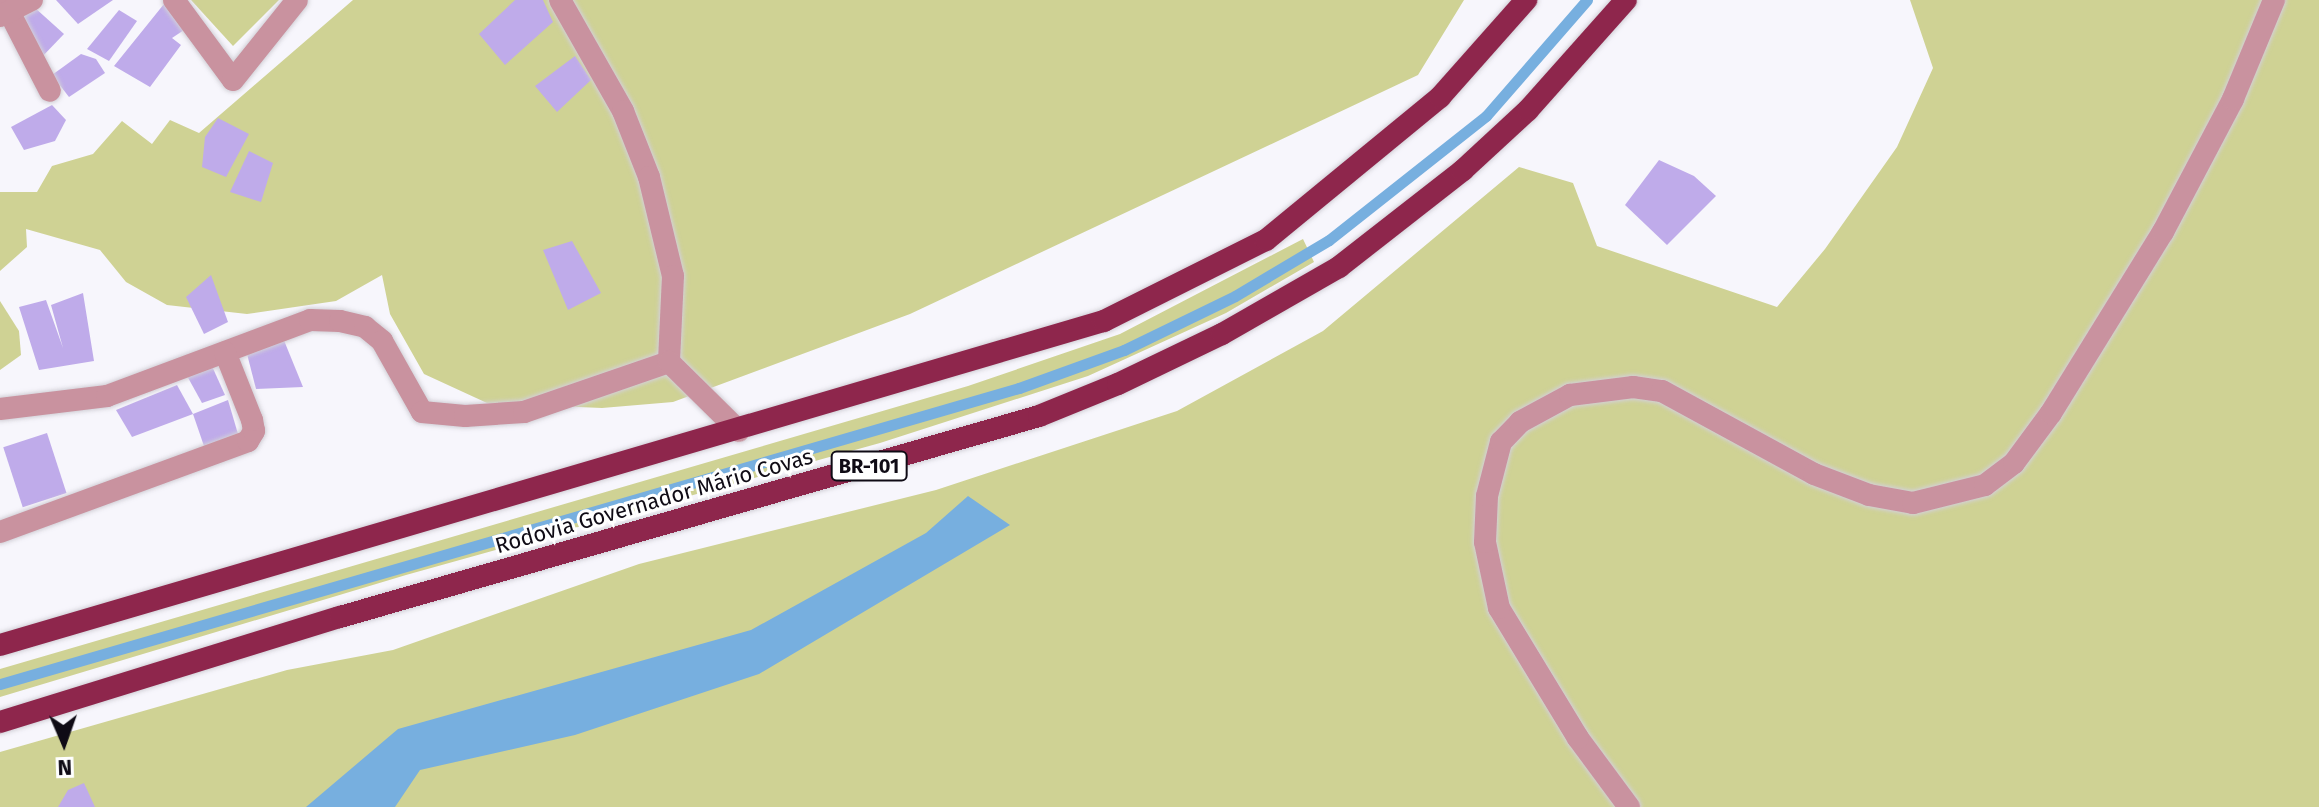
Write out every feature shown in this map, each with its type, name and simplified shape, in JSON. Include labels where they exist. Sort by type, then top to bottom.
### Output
[{"type":"highway","name":"Rodovia Governador Mário Covas","points":[[0,645],[739,431],[1104,321],[1266,240],[1440,97],[1526,0]]},
{"type":"highway","name":"Rodovia Governador Mário Covas","points":[[0,722],[340,617],[1039,416],[1118,384],[1222,334],[1339,267],[1507,130],[1626,0]]},
{"type":"street","points":[[32,0],[3,10],[50,91]]},
{"type":"street","points":[[174,0],[233,80],[297,0]]},
{"type":"street","points":[[560,0],[623,111],[649,177],[673,276],[669,362],[739,431]]},
{"type":"street","points":[[1629,807],[1578,738],[1499,608],[1485,542],[1487,496],[1501,442],[1520,422],[1570,395],[1633,387],[1662,391],[1814,474],[1869,495],[1913,503],[1985,485],[2014,463],[2051,413],[2163,232],[2233,99],[2274,0]]},
{"type":"street","points":[[0,409],[107,396],[310,320],[365,327],[382,341],[422,412],[443,416],[524,412],[669,362]]},
{"type":"street","points":[[0,532],[248,441],[254,431],[252,420],[225,352]]},
{"type":"green space","points":[[191,0],[279,0],[233,46]]},
{"type":"green space","points":[[353,0],[1464,0],[1418,75],[910,314],[673,402],[602,408],[487,403],[424,374],[390,314],[382,275],[336,301],[247,314],[167,305],[126,282],[100,250],[26,229],[27,247],[0,271],[0,192],[37,192],[52,166],[93,154],[122,121],[152,144],[170,120],[199,133]]},
{"type":"green space","points":[[1910,0],[2319,0],[2319,807],[0,807],[0,752],[287,670],[393,650],[639,564],[936,490],[1177,411],[1323,331],[1519,167],[1573,183],[1597,246],[1777,307],[1825,249],[1897,147],[1933,68]]},
{"type":"green space","points":[[1303,239],[1314,262],[1226,313],[1088,376],[880,443],[406,575],[0,697],[0,669],[968,386],[1120,334]]},
{"type":"green space","points":[[0,301],[19,331],[21,355],[0,370]]},
{"type":"water","points":[[968,496],[1010,525],[759,674],[575,735],[420,770],[395,807],[306,807],[398,729],[751,630],[926,533]]},
{"type":"building","points":[[56,0],[113,0],[78,24]]},
{"type":"building","points":[[515,0],[543,0],[553,22],[505,65],[479,34]]},
{"type":"building","points":[[164,4],[184,30],[172,38],[181,45],[150,87],[114,66]]},
{"type":"building","points":[[34,7],[64,34],[39,60],[14,17]]},
{"type":"building","points":[[119,10],[137,21],[109,61],[87,49]]},
{"type":"building","points":[[81,54],[96,59],[105,73],[69,97],[52,75]]},
{"type":"building","points":[[575,56],[591,80],[557,112],[535,86]]},
{"type":"building","points":[[52,105],[66,120],[55,141],[24,150],[11,127]]},
{"type":"building","points":[[218,118],[249,134],[226,177],[202,167],[205,137]]},
{"type":"building","points":[[249,151],[273,163],[261,202],[230,192]]},
{"type":"building","points":[[1659,160],[1694,176],[1716,196],[1667,245],[1625,205]]},
{"type":"building","points":[[572,241],[601,293],[568,310],[543,250]]},
{"type":"building","points":[[211,275],[228,322],[204,334],[186,297]]},
{"type":"building","points":[[83,293],[94,361],[39,370],[19,307],[46,300],[63,348],[51,305]]},
{"type":"building","points":[[283,338],[303,387],[256,389],[246,350]]},
{"type":"building","points":[[211,364],[225,395],[202,403],[186,374]]},
{"type":"building","points":[[177,385],[193,414],[132,437],[116,410]]},
{"type":"building","points":[[228,400],[238,434],[205,449],[193,414]]},
{"type":"building","points":[[47,433],[66,493],[23,507],[3,447]]},
{"type":"building","points":[[84,783],[95,807],[58,807],[68,790]]},
{"type":"waterway","points":[[0,684],[1019,388],[1124,350],[1235,296],[1329,240],[1486,116],[1587,0]]}]
